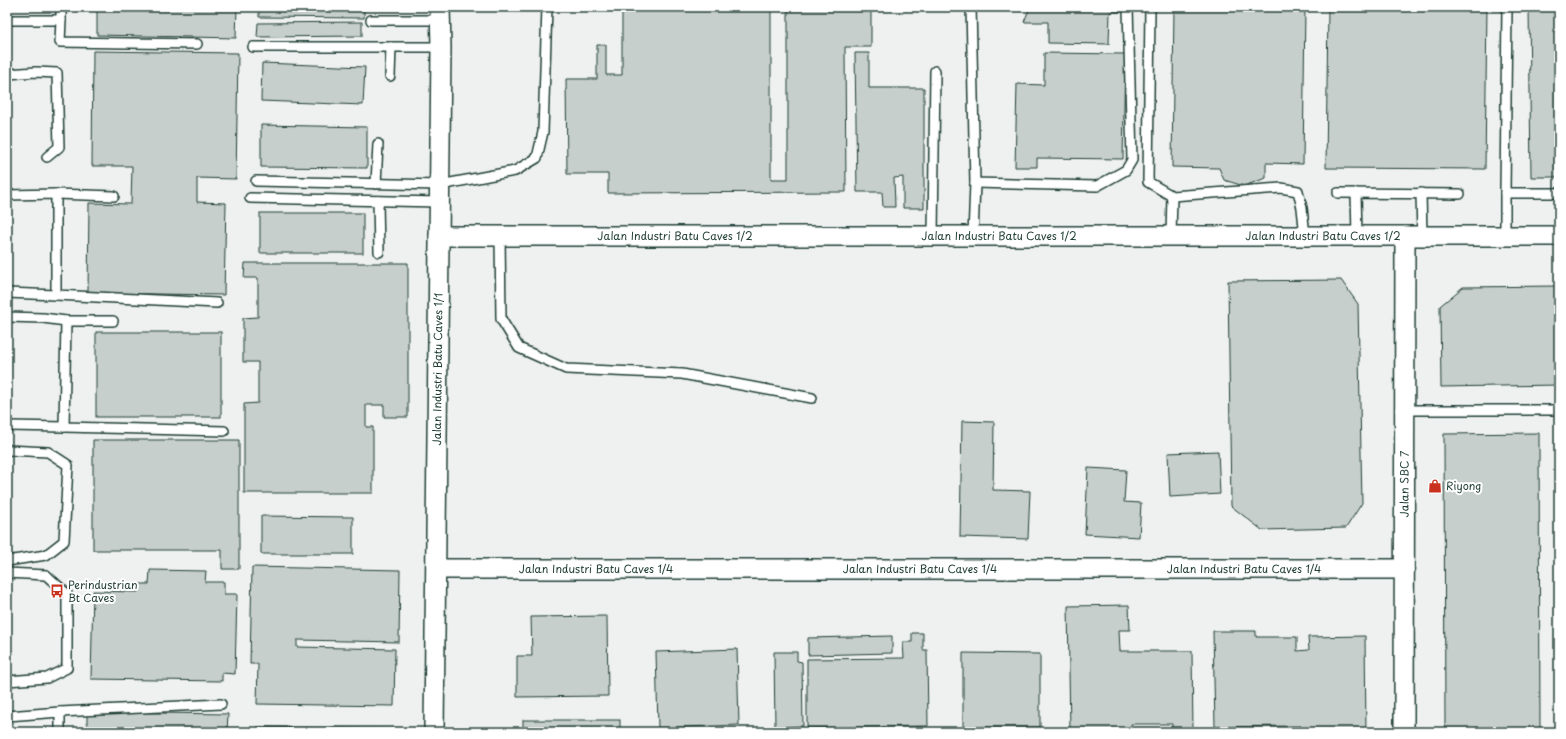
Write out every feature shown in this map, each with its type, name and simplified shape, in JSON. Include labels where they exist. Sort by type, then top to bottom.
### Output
[{"type":"street","name":"Jalan Industri Batu Caves 1/1","points":[[434,732],[440,194],[440,14]]},
{"type":"street","name":"Jalan Industri Batu Caves 1/2","points":[[439,236],[1559,236]]},
{"type":"street","name":"Jalan SBC 7","points":[[1404,732],[1404,410],[1413,236]]},
{"type":"street","name":"Jalan Industri Batu Caves 1/4","points":[[436,569],[1404,569]]},
{"type":"lane","points":[[61,7],[60,42],[197,44]]},
{"type":"lane","points":[[250,198],[378,201],[440,194],[515,171],[537,158],[543,132],[547,7]]},
{"type":"lane","points":[[971,7],[975,183],[974,236]]},
{"type":"lane","points":[[975,183],[1098,186],[1126,170],[1132,160],[1128,7]]},
{"type":"lane","points":[[1150,7],[1148,182],[1172,196],[1281,188],[1298,191],[1302,208],[1304,236]]},
{"type":"lane","points":[[1505,236],[1508,7]]},
{"type":"lane","points":[[371,20],[440,14]]},
{"type":"lane","points":[[7,20],[61,20]]},
{"type":"lane","points":[[253,47],[441,47]]},
{"type":"lane","points":[[390,76],[391,47]]},
{"type":"lane","points":[[7,74],[36,72],[58,73],[59,146],[47,157]]},
{"type":"lane","points":[[933,236],[934,72]]},
{"type":"lane","points":[[376,184],[378,144]]},
{"type":"lane","points":[[256,181],[376,184],[440,194]]},
{"type":"lane","points":[[1338,193],[1460,194]]},
{"type":"lane","points":[[1356,193],[1356,236]]},
{"type":"lane","points":[[1413,236],[1421,193]]},
{"type":"lane","points":[[1505,193],[1559,193]]},
{"type":"lane","points":[[56,194],[56,295]]},
{"type":"lane","points":[[7,195],[56,194],[114,196]]},
{"type":"lane","points":[[1171,236],[1172,196]]},
{"type":"lane","points":[[378,201],[379,252]]},
{"type":"lane","points":[[500,236],[502,319],[519,348],[566,369],[682,374],[812,398]]},
{"type":"lane","points":[[7,293],[217,302]]},
{"type":"lane","points":[[7,317],[43,318],[66,321],[113,321]]},
{"type":"lane","points":[[64,427],[66,321]]},
{"type":"lane","points":[[1404,410],[1559,410]]},
{"type":"lane","points":[[7,426],[224,431]]},
{"type":"lane","points":[[7,450],[48,452],[68,465],[64,541],[46,555],[7,561]]},
{"type":"lane","points":[[7,573],[46,574],[67,594],[67,668],[46,678],[7,681]]},
{"type":"lane","points":[[7,716],[221,704]]},
{"type":"lane","points":[[60,712],[60,732]]},
{"type":"shaded area","points":[[7,7],[1559,7],[1559,732],[7,732]]},
{"type":"building","points":[[97,7],[237,7],[236,38],[97,35]]},
{"type":"building","points":[[259,7],[364,7],[364,18],[259,17]]},
{"type":"building","points":[[622,7],[771,7],[771,179],[788,179],[788,7],[871,7],[871,47],[845,47],[846,192],[608,193],[608,174],[567,174],[566,79],[597,79],[597,45],[606,45],[606,75],[622,75]]},
{"type":"building","points":[[1030,7],[1122,7],[1122,12],[1110,12],[1109,44],[1048,43],[1048,22],[1024,22]]},
{"type":"building","points":[[1174,7],[1305,7],[1303,164],[1266,163],[1266,178],[1244,186],[1224,180],[1219,168],[1172,167]]},
{"type":"building","points":[[1328,7],[1487,7],[1485,169],[1326,168]]},
{"type":"building","points":[[1529,7],[1559,7],[1559,177],[1531,177]]},
{"type":"building","points":[[362,22],[362,36],[257,37],[258,23]]},
{"type":"building","points":[[93,51],[238,53],[236,179],[197,178],[197,202],[226,203],[224,295],[88,293],[89,203],[131,204],[132,166],[92,166]]},
{"type":"building","points":[[855,53],[869,53],[869,88],[924,88],[924,208],[903,208],[903,177],[894,178],[895,207],[883,207],[882,192],[857,192]]},
{"type":"building","points":[[1044,53],[1125,54],[1123,159],[1037,158],[1037,167],[1015,167],[1017,84],[1044,85]]},
{"type":"building","points":[[262,63],[365,67],[363,105],[261,101]]},
{"type":"building","points":[[261,125],[367,127],[367,168],[261,167]]},
{"type":"building","points":[[260,213],[363,213],[363,253],[260,253]]},
{"type":"building","points":[[245,263],[408,263],[408,417],[384,417],[384,405],[366,405],[366,427],[373,427],[373,493],[244,493],[244,404],[258,403],[258,362],[243,362],[243,318],[258,317],[258,278],[244,278]]},
{"type":"building","points":[[1341,280],[1358,304],[1362,503],[1346,528],[1262,530],[1231,506],[1228,281]]},
{"type":"building","points":[[1559,286],[1559,385],[1441,387],[1440,306],[1463,287]]},
{"type":"building","points":[[96,332],[221,332],[221,417],[96,417]]},
{"type":"building","points":[[962,421],[994,422],[993,490],[1030,491],[1028,539],[960,537]]},
{"type":"building","points":[[1539,433],[1540,732],[1445,732],[1444,434]]},
{"type":"building","points":[[93,440],[239,440],[239,569],[222,569],[222,550],[93,550]]},
{"type":"building","points":[[1218,451],[1220,494],[1170,497],[1168,453]]},
{"type":"building","points":[[1088,468],[1126,470],[1124,502],[1141,503],[1139,537],[1085,534]]},
{"type":"building","points":[[261,516],[353,517],[353,554],[261,554]]},
{"type":"building","points":[[252,567],[400,570],[399,642],[297,640],[297,647],[395,649],[394,706],[257,704],[258,664],[250,664]]},
{"type":"building","points":[[150,570],[206,571],[205,582],[224,582],[224,594],[237,594],[235,674],[222,673],[222,681],[91,679],[93,591],[138,592],[138,584],[149,584]]},
{"type":"building","points":[[1129,605],[1130,630],[1119,630],[1120,651],[1192,651],[1193,732],[1172,732],[1172,724],[1131,724],[1131,732],[1070,732],[1068,606]]},
{"type":"building","points":[[607,616],[608,696],[517,697],[517,656],[532,656],[531,617]]},
{"type":"building","points":[[1213,631],[1256,631],[1256,637],[1297,637],[1297,651],[1309,650],[1308,637],[1365,636],[1366,732],[1301,732],[1301,726],[1215,727]]},
{"type":"building","points":[[912,633],[923,633],[923,650],[927,650],[928,726],[807,728],[807,659],[904,658],[903,642],[912,642]]},
{"type":"building","points":[[892,636],[892,653],[808,655],[808,638]]},
{"type":"building","points":[[737,649],[739,725],[658,728],[656,652]]},
{"type":"building","points":[[774,652],[797,652],[797,661],[802,662],[803,726],[775,727]]},
{"type":"building","points":[[963,653],[1040,654],[1040,727],[963,727]]},
{"type":"building","points":[[87,712],[228,714],[227,732],[87,732]]},
{"type":"building","points":[[523,720],[620,720],[620,732],[523,732]]},
{"type":"building","points":[[257,727],[396,729],[396,732],[257,732]]},
{"type":"place","name":"Riyong","points":[[1435,486]]},
{"type":"place","name":"Perindustrian Bt Caves","points":[[57,591]]}]
